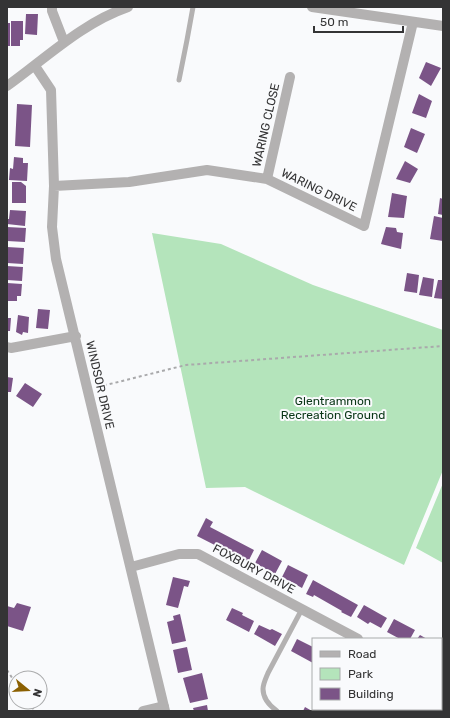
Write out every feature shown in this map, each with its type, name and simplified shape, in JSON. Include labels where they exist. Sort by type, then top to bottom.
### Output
[{"type":"street","points":[[52,7],[52,11],[64,42]]},
{"type":"street","points":[[7,86],[35,66],[64,42],[109,15],[128,7]]},
{"type":"street","points":[[312,7],[443,26]]},
{"type":"street","name":"WARING DRIVE","points":[[54,186],[129,182],[207,170],[267,179],[364,226],[413,22]]},
{"type":"street","name":"WINDSOR DRIVE","points":[[35,66],[51,90],[54,186],[52,227],[56,259],[76,336],[87,390],[164,708]]},
{"type":"street","name":"WARING CLOSE","points":[[267,179],[290,77]]},
{"type":"street","points":[[7,347],[11,348],[76,336]]},
{"type":"street","name":"FOXBURY DRIVE","points":[[131,567],[179,554],[198,554],[356,638]]},
{"type":"street","points":[[143,711],[164,708]]},
{"type":"lane","points":[[179,80],[193,7]]},
{"type":"lane","points":[[277,711],[267,702],[263,689],[264,684],[268,673],[302,609]]},
{"type":"path","points":[[87,390],[186,365],[443,346]]},
{"type":"green space","name":"Glentrammon Recreation Ground","points":[[152,233],[221,244],[313,285],[443,330],[443,470],[404,565],[245,487],[206,488]]},
{"type":"green space","points":[[443,483],[443,563],[416,548]]},
{"type":"building","points":[[26,14],[38,14],[37,35],[25,34]]},
{"type":"building","points":[[11,21],[23,21],[23,40],[20,40],[20,46],[11,46]]},
{"type":"building","points":[[7,23],[10,23],[10,46],[7,46]]},
{"type":"building","points":[[426,62],[441,68],[431,86],[419,78]]},
{"type":"building","points":[[419,94],[432,101],[426,118],[412,113]]},
{"type":"building","points":[[17,104],[32,105],[30,147],[15,146]]},
{"type":"building","points":[[411,128],[425,134],[417,153],[404,147]]},
{"type":"building","points":[[14,157],[23,158],[23,163],[28,163],[27,181],[9,180],[10,168],[13,169]]},
{"type":"building","points":[[405,161],[418,169],[410,183],[396,179]]},
{"type":"building","points":[[12,182],[21,182],[26,186],[26,203],[12,203]]},
{"type":"building","points":[[392,193],[407,196],[404,218],[388,217]]},
{"type":"building","points":[[440,198],[443,199],[443,215],[438,214]]},
{"type":"building","points":[[10,210],[26,211],[25,226],[7,224]]},
{"type":"building","points":[[434,216],[443,218],[443,241],[430,239]]},
{"type":"building","points":[[7,227],[26,228],[25,242],[7,241]]},
{"type":"building","points":[[386,227],[396,228],[397,232],[403,233],[401,249],[381,244]]},
{"type":"building","points":[[7,247],[24,248],[23,264],[7,263]]},
{"type":"building","points":[[7,266],[23,267],[22,281],[7,280]]},
{"type":"building","points":[[407,273],[419,275],[417,293],[404,291]]},
{"type":"building","points":[[423,277],[434,279],[432,297],[419,295]]},
{"type":"building","points":[[438,280],[443,280],[443,299],[434,298]]},
{"type":"building","points":[[7,283],[22,284],[21,296],[17,296],[17,301],[7,301]]},
{"type":"building","points":[[38,309],[50,310],[48,329],[36,328]]},
{"type":"building","points":[[18,315],[29,317],[28,333],[23,332],[22,335],[16,332]]},
{"type":"building","points":[[7,318],[11,318],[10,331],[7,331]]},
{"type":"building","points":[[7,377],[13,378],[11,392],[7,392]]},
{"type":"building","points":[[25,383],[42,394],[33,407],[16,396]]},
{"type":"building","points":[[206,518],[213,522],[210,527],[254,550],[248,562],[197,536]]},
{"type":"building","points":[[262,550],[282,561],[275,574],[255,563]]},
{"type":"building","points":[[288,565],[308,575],[302,588],[282,577]]},
{"type":"building","points":[[173,577],[190,581],[188,587],[184,586],[178,608],[166,605]]},
{"type":"building","points":[[313,580],[358,605],[351,617],[314,595],[313,597],[306,594]]},
{"type":"building","points":[[17,603],[31,607],[23,631],[7,626],[7,606],[14,608]]},
{"type":"building","points":[[364,605],[387,618],[381,628],[370,622],[368,624],[357,617]]},
{"type":"building","points":[[232,608],[243,613],[242,615],[254,621],[249,632],[226,620]]},
{"type":"building","points":[[180,614],[186,641],[172,644],[167,622],[174,620],[173,616]]},
{"type":"building","points":[[394,619],[415,630],[411,638],[398,638],[387,632]]},
{"type":"building","points":[[259,625],[282,634],[275,646],[254,634]]},
{"type":"building","points":[[420,635],[425,638],[418,638]]},
{"type":"building","points":[[297,639],[312,646],[312,662],[291,651]]},
{"type":"building","points":[[187,647],[192,670],[178,673],[173,650]]},
{"type":"building","points":[[202,673],[208,699],[190,703],[183,678]]},
{"type":"building","points":[[207,705],[208,711],[194,711],[193,708]]},
{"type":"building","points":[[305,707],[312,711],[303,711]]},
{"type":"building","points":[[399,710],[433,711],[401,711]]}]
